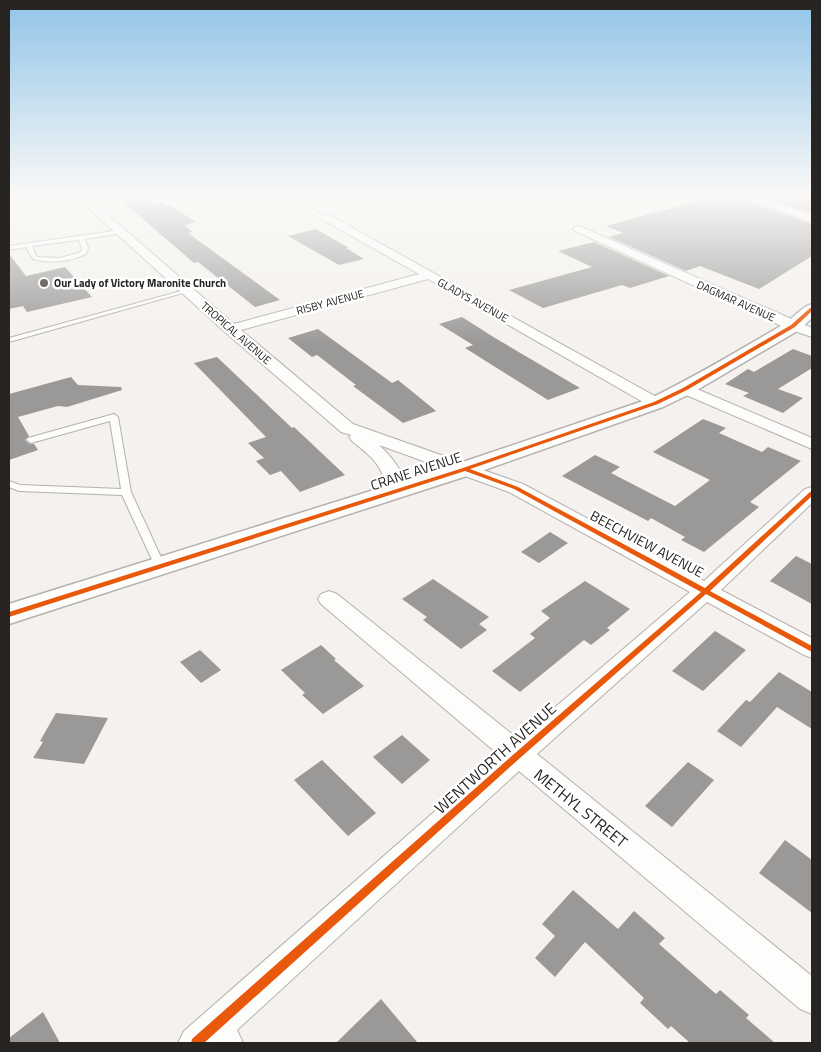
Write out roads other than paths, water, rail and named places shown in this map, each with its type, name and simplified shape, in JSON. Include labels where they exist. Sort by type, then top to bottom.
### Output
[{"type":"street","name":"TROPICAL AVENUE","points":[[136,246],[230,329],[384,459],[395,480],[394,492]]},
{"type":"street","name":"GLADYS AVENUE","points":[[378,246],[656,403]]},
{"type":"street","name":"DAGMAR AVENUE","points":[[617,246],[812,333]]},
{"type":"street","name":"RISBY AVENUE","points":[[230,329],[429,275]]},
{"type":"street","name":"CRANE AVENUE","points":[[9,614],[465,469],[656,403],[685,389],[793,326],[812,309]]},
{"type":"street","points":[[685,389],[812,444]]},
{"type":"street","name":"TROPICAL AVENUE","points":[[347,428],[465,469]]},
{"type":"street","name":"BEECHVIEW AVENUE","points":[[465,469],[516,488],[707,590],[812,649]]},
{"type":"street","name":"WENTWORTH AVENUE","points":[[211,1038],[517,756],[707,590],[812,493]]},
{"type":"street","name":"METHYL STREET","points":[[329,599],[517,756],[812,997]]},
{"type":"lane","points":[[29,246],[36,258],[54,261],[76,257],[84,253],[84,246]]},
{"type":"lane","points":[[9,340],[187,291]]},
{"type":"lane","points":[[31,440],[114,417],[126,492],[160,566]]},
{"type":"lane","points":[[9,484],[19,488],[126,492]]},
{"type":"place","name":"Our Lady of Victory Maronite Church","points":[[44,283]]}]
